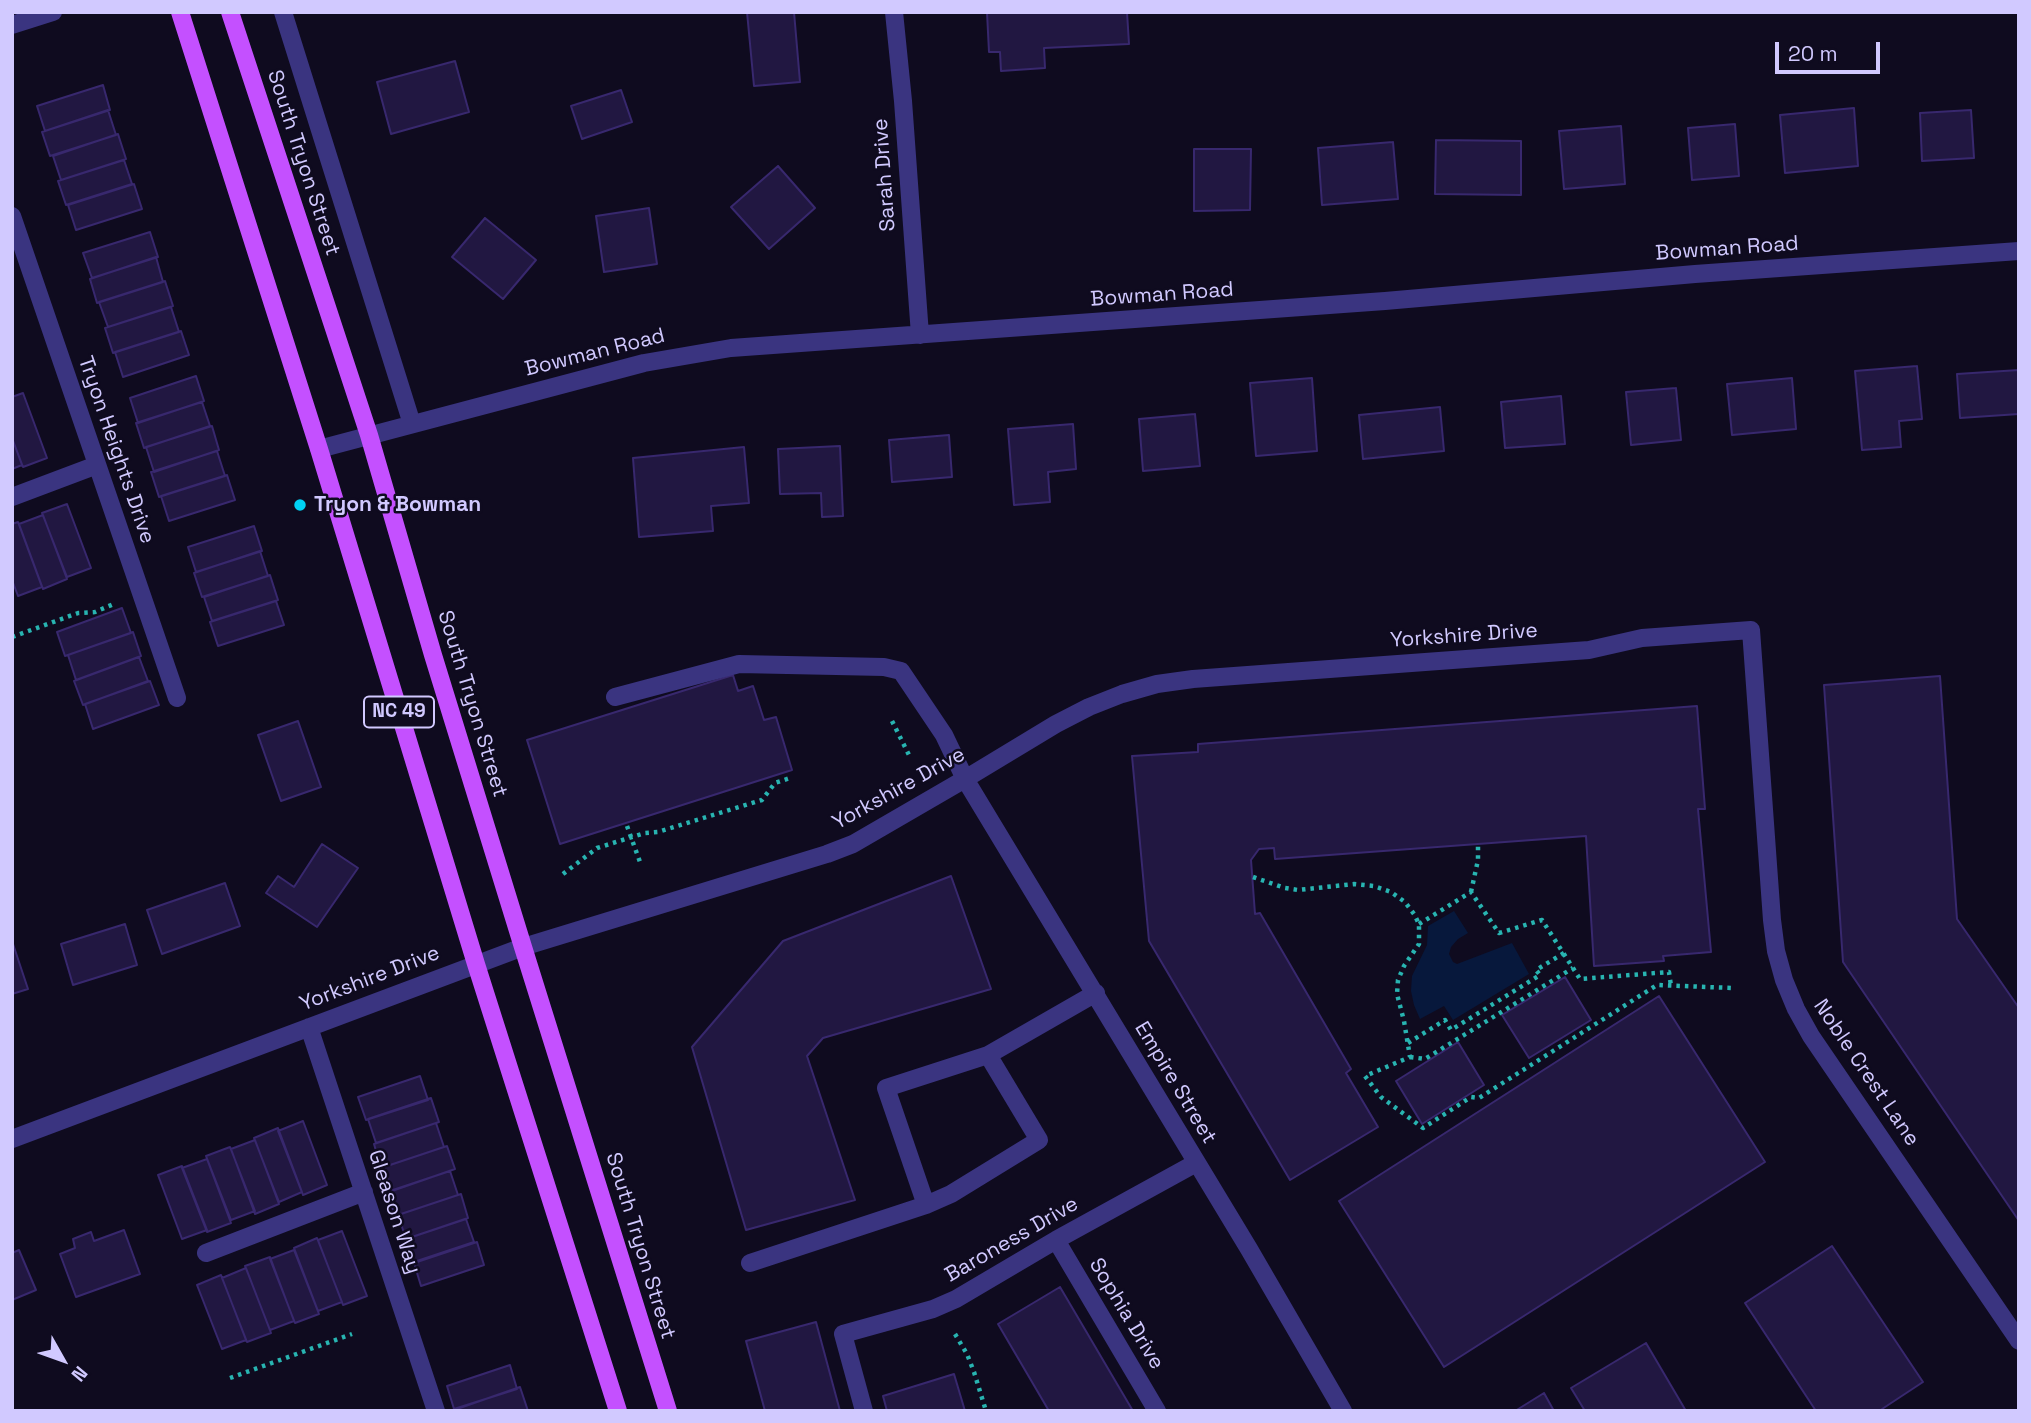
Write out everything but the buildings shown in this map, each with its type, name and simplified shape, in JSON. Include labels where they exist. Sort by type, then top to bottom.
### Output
[{"type":"main road","name":"NC 49","points":[[180,12],[618,1411]]},
{"type":"main road","name":"South Tryon Street","points":[[230,12],[369,435],[433,656],[668,1411]]},
{"type":"street","points":[[12,25],[54,12]]},
{"type":"street","points":[[283,12],[412,424]]},
{"type":"street","name":"Sarah Drive","points":[[894,12],[920,335]]},
{"type":"street","name":"Tryon Heights Drive","points":[[12,216],[177,698]]},
{"type":"street","name":"Bowman Road","points":[[319,449],[643,363],[731,348],[1398,300],[1695,274],[2019,251]]},
{"type":"street","points":[[12,497],[97,464]]},
{"type":"street","name":"Yorkshire Drive","points":[[12,1139],[523,947],[853,844],[1056,724],[1122,694],[1157,684],[1192,679],[1589,650],[1642,638],[1751,630]]},
{"type":"street","name":"Noble Crest Lane","points":[[1751,630],[1772,920],[1776,951],[1784,980],[1811,1036],[2019,1341]]},
{"type":"street","name":"Empire Street","points":[[615,697],[739,664],[884,667],[901,671],[944,735],[965,779],[1096,993],[1343,1411]]},
{"type":"street","points":[[926,1205],[886,1088],[988,1055],[1096,993]]},
{"type":"street","name":"Gleason Way","points":[[309,1027],[436,1411]]},
{"type":"street","points":[[750,1262],[926,1205],[951,1194],[1040,1140],[988,1055]]},
{"type":"street","name":"Baroness Drive","points":[[864,1411],[843,1334],[933,1309],[956,1299],[1196,1163]]},
{"type":"street","points":[[206,1253],[364,1192]]},
{"type":"street","name":"Sophia Drive","points":[[1056,1240],[1157,1411]]},
{"type":"path","points":[[12,637],[78,613],[95,612],[116,603]]},
{"type":"path","points":[[892,721],[909,755]]},
{"type":"path","points":[[563,874],[597,848],[762,800],[775,783],[790,778]]},
{"type":"path","points":[[627,826],[640,863]]},
{"type":"path","points":[[1419,924],[1471,891],[1478,860],[1478,844]]},
{"type":"path","points":[[1252,877],[1298,890],[1354,884],[1374,886],[1391,892],[1405,902],[1419,924],[1419,944],[1404,966],[1398,980],[1397,994],[1410,1057]]},
{"type":"path","points":[[1471,891],[1499,933],[1542,920],[1580,979],[1669,972],[1671,985]]},
{"type":"path","points":[[1408,1043],[1445,1020],[1451,1030],[1540,975],[1536,970],[1564,953]]},
{"type":"path","points":[[1573,968],[1425,1059],[1410,1057],[1365,1076],[1381,1097],[1423,1128],[1471,1097],[1479,1098],[1657,985],[1732,988]]},
{"type":"path","points":[[230,1378],[352,1334]]},
{"type":"path","points":[[955,1334],[967,1354],[986,1411]]},
{"type":"water","points":[[1454,911],[1468,933],[1451,947],[1449,954],[1453,962],[1457,964],[1512,943],[1529,974],[1453,1020],[1444,1006],[1420,1019],[1411,991],[1412,976],[1427,945],[1428,926]]},
{"type":"place","name":"Tryon & Bowman","points":[[300,505]]}]
